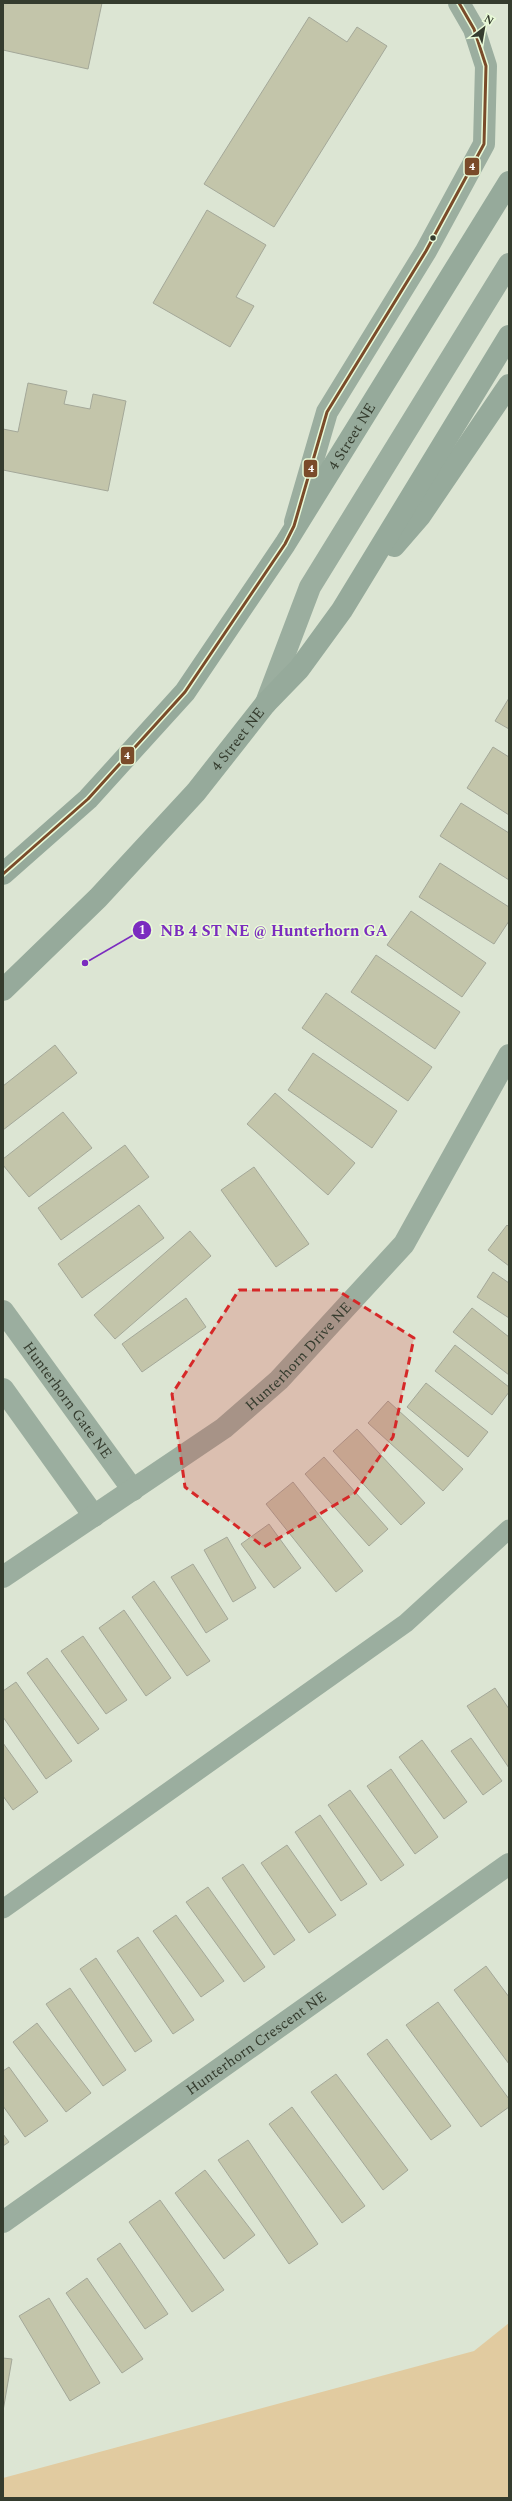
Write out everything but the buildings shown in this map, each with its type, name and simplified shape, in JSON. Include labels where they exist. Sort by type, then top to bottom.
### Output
[{"type":"main road","name":"4 Street NE","points":[[3,874],[88,799],[185,692],[285,544],[294,526],[509,182]]},
{"type":"main road","name":"4 Street NE","points":[[3,990],[98,898],[196,792],[266,703],[299,669],[354,592],[509,336]]},
{"type":"main road","points":[[354,592],[420,516],[509,385]]},
{"type":"street","points":[[294,526],[327,412],[426,251],[484,144],[486,66],[474,29],[459,3]]},
{"type":"street","points":[[266,703],[310,587],[509,264]]},
{"type":"street","name":"Hunterhorn Drive NE","points":[[3,1577],[224,1428],[279,1380],[404,1244],[509,1055]]},
{"type":"street","name":"Hunterhorn Gate NE","points":[[3,1311],[133,1490]]},
{"type":"street","points":[[3,1389],[94,1516]]},
{"type":"street","name":"Hunterhorn Crescent NE","points":[[3,2222],[509,1864]]},
{"type":"lane","points":[[3,1909],[406,1623],[509,1529]]},
{"type":"highlighted area","points":[[239,1290],[337,1290],[414,1338],[393,1437],[355,1493],[264,1547],[185,1487],[172,1394]]},
{"type":"shaded area","points":[[509,2323],[509,2498],[3,2498],[3,2478],[474,2351]]},
{"type":"transit line","name":"4","points":[[3,874],[88,799],[185,692],[285,544],[294,526],[327,412],[426,251],[484,144],[486,66],[474,29],[459,3]]},
{"type":"place","name":"NB 4 ST NE @ Hunterhorn GA","points":[[85,963]]}]
